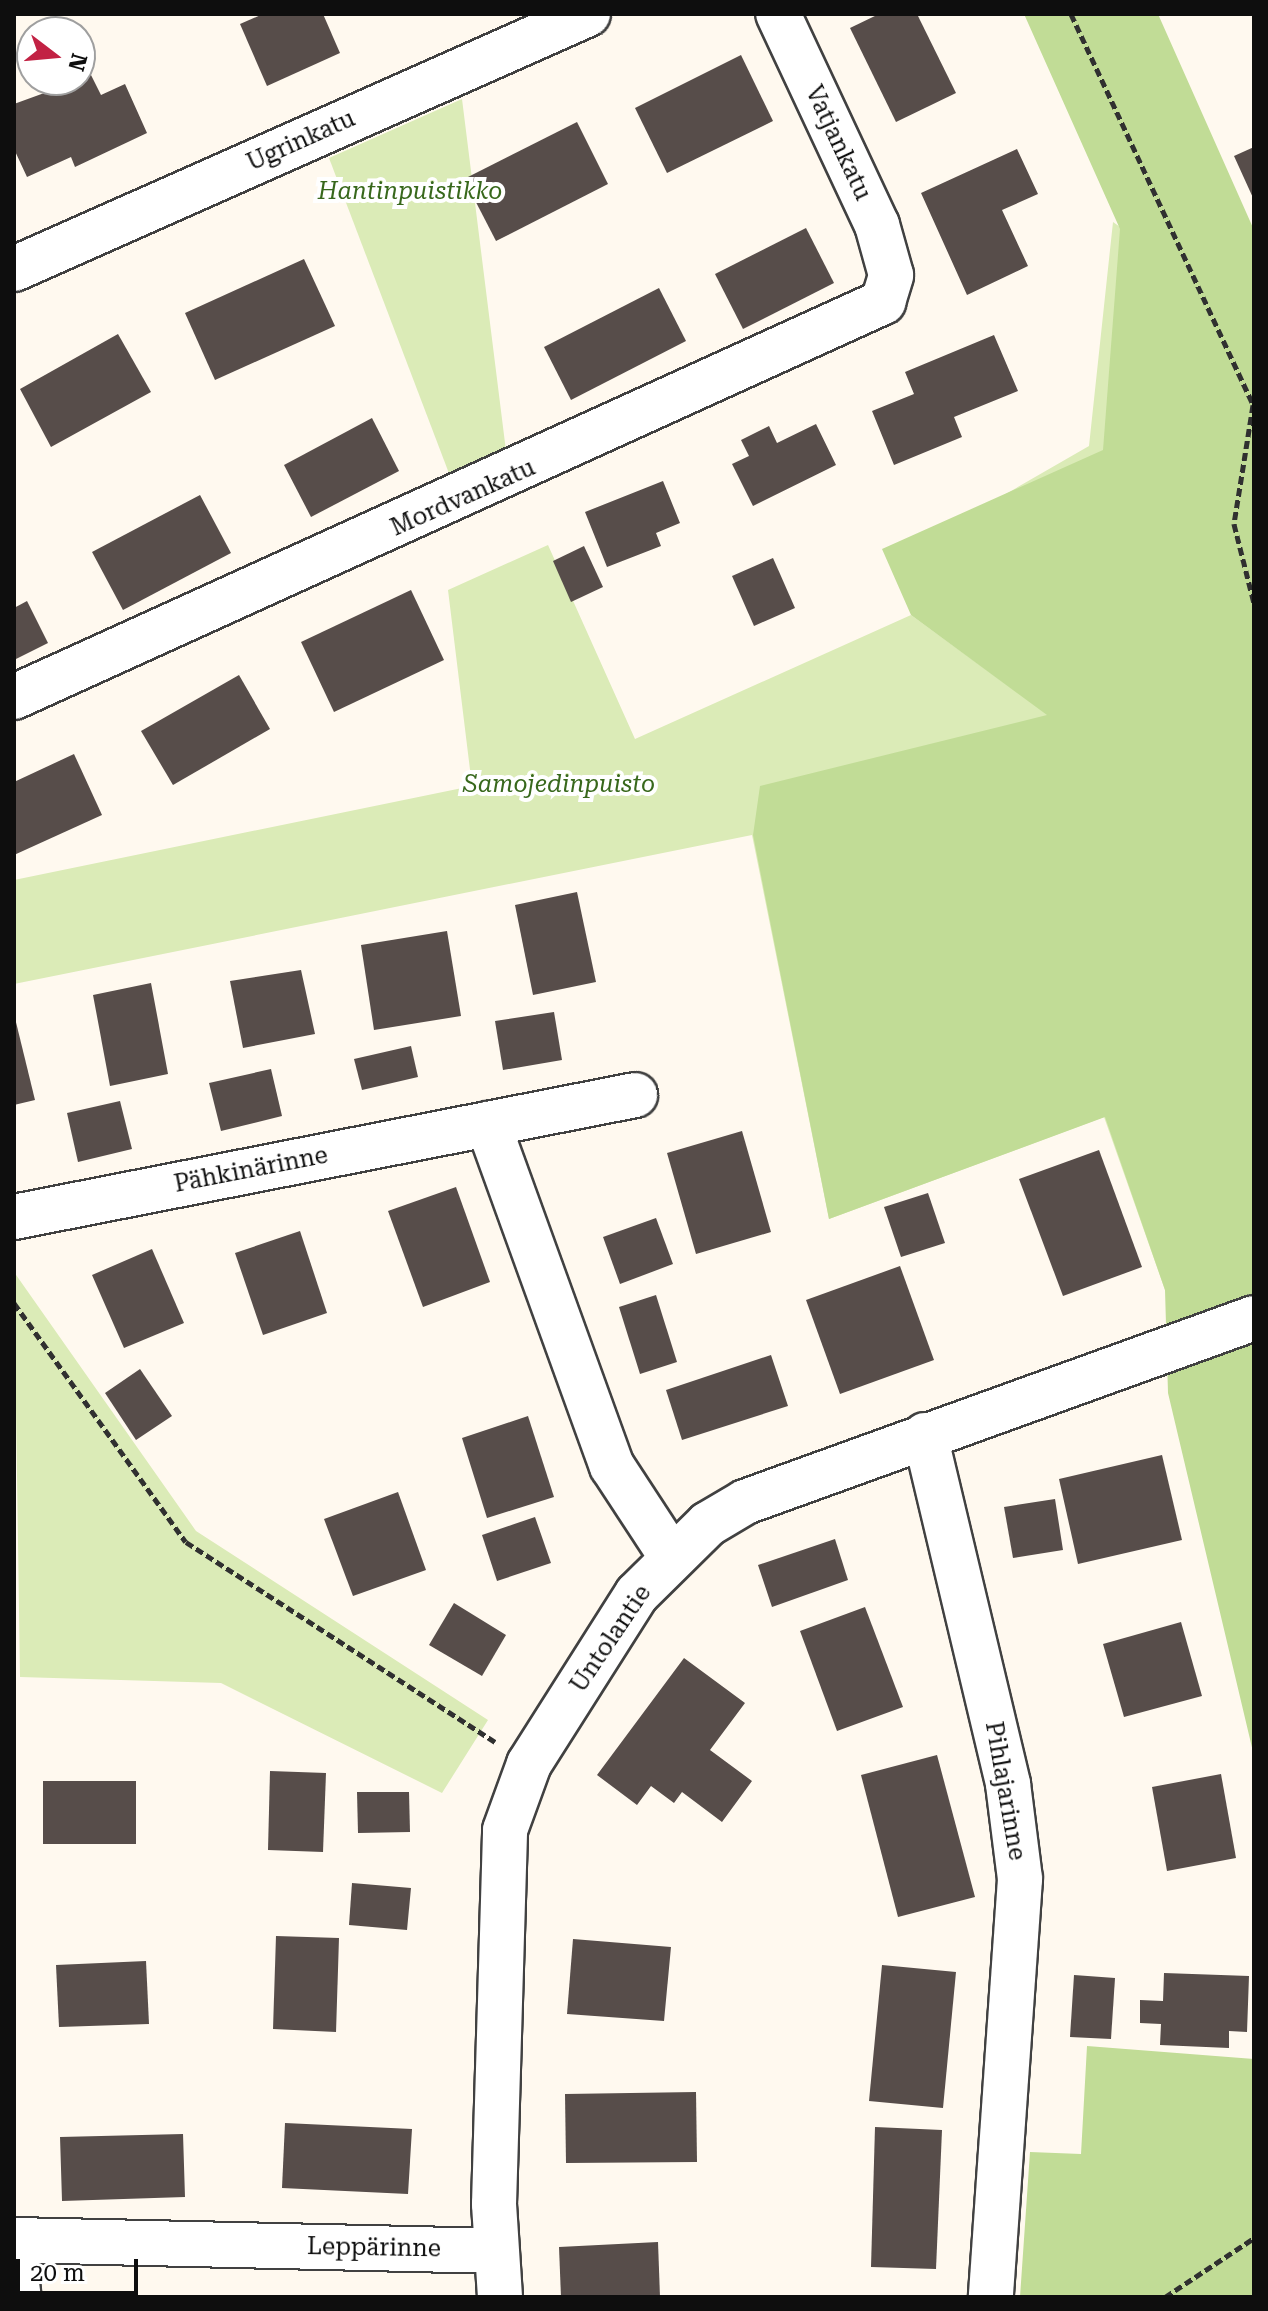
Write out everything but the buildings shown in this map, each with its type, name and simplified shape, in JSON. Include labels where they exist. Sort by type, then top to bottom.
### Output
[{"type":"street","name":"Ugrinkatu","points":[[14,269],[588,14]]},
{"type":"street","name":"Vatjankatu","points":[[778,14],[877,225],[891,275]]},
{"type":"street","name":"Mordvankatu","points":[[14,697],[858,320],[883,302],[891,275]]},
{"type":"street","name":"Pähkinärinne","points":[[14,1217],[635,1095]]},
{"type":"street","points":[[488,1124],[612,1466],[671,1556]]},
{"type":"street","name":"Untolantie","points":[[500,2297],[495,2251],[499,1867],[529,1764],[637,1594],[671,1556],[745,1502],[1254,1318]]},
{"type":"street","name":"Pihlajarinne","points":[[925,1435],[1008,1784],[1019,1867],[991,2297]]},
{"type":"street","name":"Leppärinne","points":[[14,2240],[495,2251]]},
{"type":"street","points":[[14,2259],[19,2297]]},
{"type":"path","points":[[1071,14],[1253,405],[1234,524],[1254,603]]},
{"type":"path","points":[[14,1303],[186,1542],[529,1764]]},
{"type":"path","points":[[1165,2297],[1254,2238]]},
{"type":"green space","points":[[1024,14],[1158,14],[1254,230],[1254,1756],[1168,1393],[1165,1290],[1105,1117],[829,1219],[753,835],[760,786],[1047,715],[911,615],[882,549],[1103,450],[1120,229]]},
{"type":"green space","name":"Hantinpuistikko","points":[[462,99],[506,451],[450,476],[329,158]]},
{"type":"green space","name":"Samojedinpuisto","points":[[1113,222],[1254,321],[1165,1290],[1104,1117],[829,1219],[752,835],[14,984],[14,880],[472,786],[448,590],[548,545],[635,739],[911,615],[1047,714],[964,518],[1089,446]]},
{"type":"green space","points":[[14,1272],[196,1531],[488,1720],[442,1793],[221,1683],[20,1677]]},
{"type":"green space","points":[[1087,2046],[1254,2059],[1254,2297],[1020,2297],[1030,2152],[1081,2154]]}]
